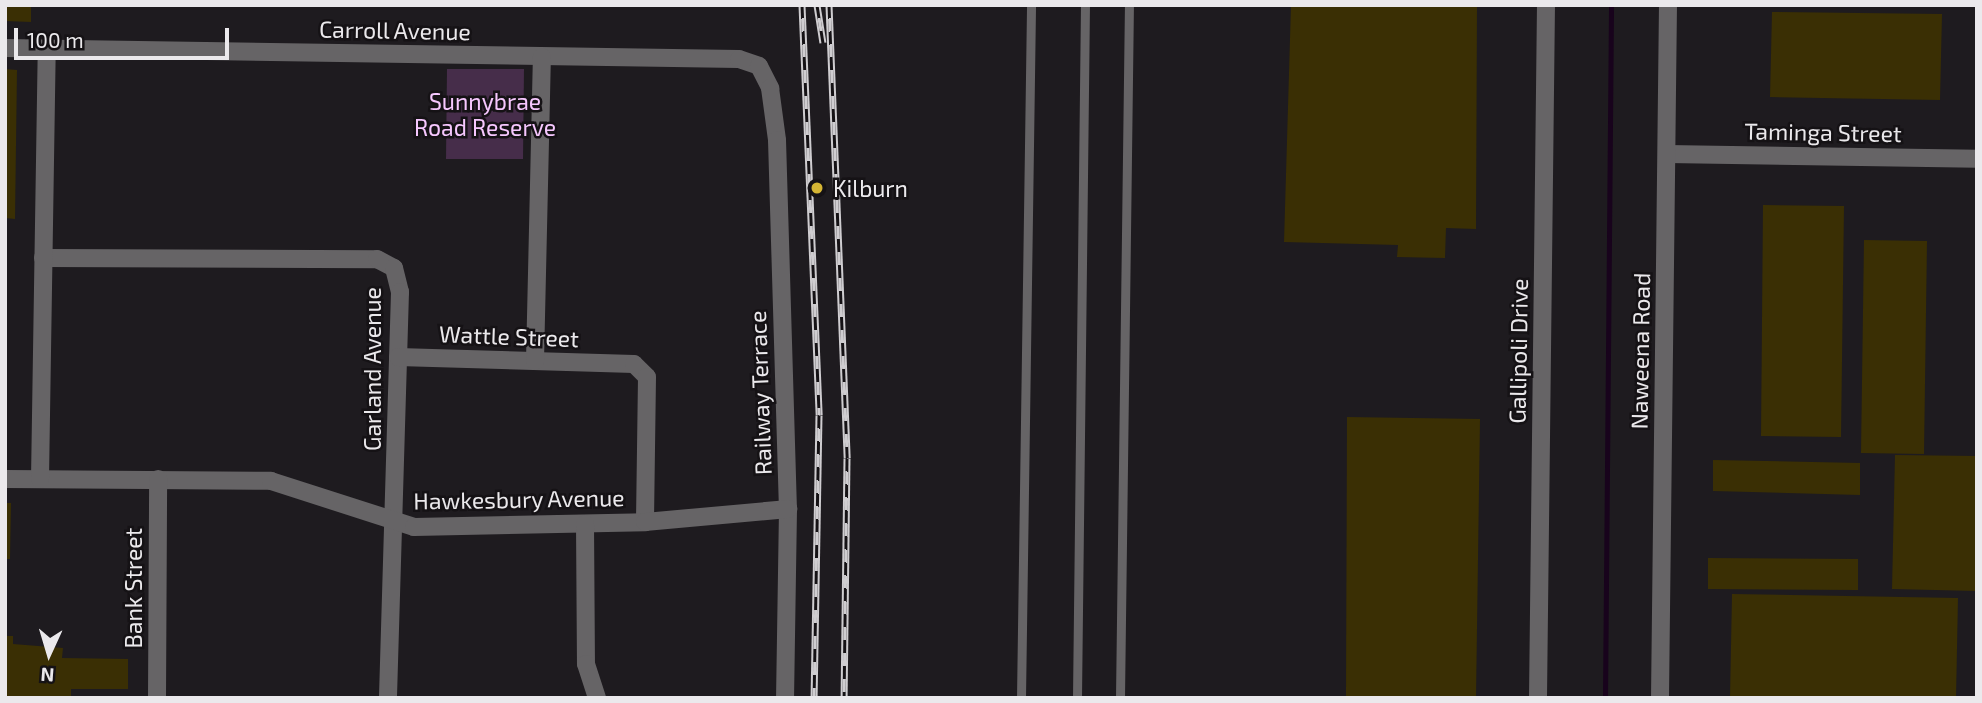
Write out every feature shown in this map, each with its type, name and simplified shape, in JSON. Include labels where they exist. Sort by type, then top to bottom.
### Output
[{"type":"street","name":"Gallipoli Drive","points":[[1538,698],[1546,5]]},
{"type":"street","name":"Naweena Road","points":[[1660,698],[1668,5]]},
{"type":"street","name":"Carroll Avenue","points":[[5,48],[739,60],[759,66],[770,88]]},
{"type":"street","points":[[40,479],[47,48]]},
{"type":"street","points":[[536,361],[542,57]]},
{"type":"street","name":"Railway Terrace","points":[[770,88],[777,140],[788,509],[785,698]]},
{"type":"street","name":"Taminga Street","points":[[1667,154],[1977,159]]},
{"type":"street","name":"Garland Avenue","points":[[43,258],[377,259],[394,268],[400,292],[388,698]]},
{"type":"street","name":"Wattle Street","points":[[398,357],[634,364],[647,377],[645,522]]},
{"type":"street","name":"Hawkesbury Avenue","points":[[5,479],[271,481],[394,524],[645,522],[788,509]]},
{"type":"street","name":"Bank Street","points":[[157,698],[158,479]]},
{"type":"street","points":[[585,524],[586,664],[597,698]]},
{"type":"lane","points":[[1021,698],[1031,5]]},
{"type":"lane","points":[[1077,698],[1085,5]]},
{"type":"lane","points":[[1120,698],[1129,5]]},
{"type":"green space","name":"Sunnybrae Road Reserve","points":[[447,69],[524,69],[523,159],[446,159]]},
{"type":"building","points":[[5,5],[31,5],[31,22],[5,21]]},
{"type":"building","points":[[1291,5],[1477,5],[1476,229],[1446,228],[1445,258],[1397,257],[1398,245],[1284,242]]},
{"type":"building","points":[[1772,12],[1942,14],[1940,100],[1770,97]]},
{"type":"building","points":[[5,69],[17,70],[15,219],[5,218]]},
{"type":"building","points":[[1763,205],[1844,206],[1841,437],[1761,436]]},
{"type":"building","points":[[1864,240],[1927,241],[1924,454],[1861,453]]},
{"type":"building","points":[[1347,417],[1480,419],[1476,698],[1346,698]]},
{"type":"building","points":[[1895,455],[1977,456],[1977,591],[1892,589]]},
{"type":"building","points":[[1713,460],[1860,463],[1860,495],[1713,491]]},
{"type":"building","points":[[5,503],[11,503],[10,559],[5,559]]},
{"type":"building","points":[[1708,558],[1858,559],[1858,590],[1708,589]]},
{"type":"building","points":[[1732,594],[1958,598],[1956,698],[1730,698]]},
{"type":"building","points":[[5,636],[13,636],[13,644],[63,648],[62,658],[128,659],[128,689],[71,689],[71,698],[5,698]]},
{"type":"waterway","points":[[1605,698],[1611,5]]},
{"type":"railway","points":[[802,5],[819,415],[814,698]]},
{"type":"railway","points":[[817,5],[823,43]]},
{"type":"railway","points":[[829,5],[847,458],[844,698]]},
{"type":"place","name":"Kilburn","points":[[817,188]]}]
